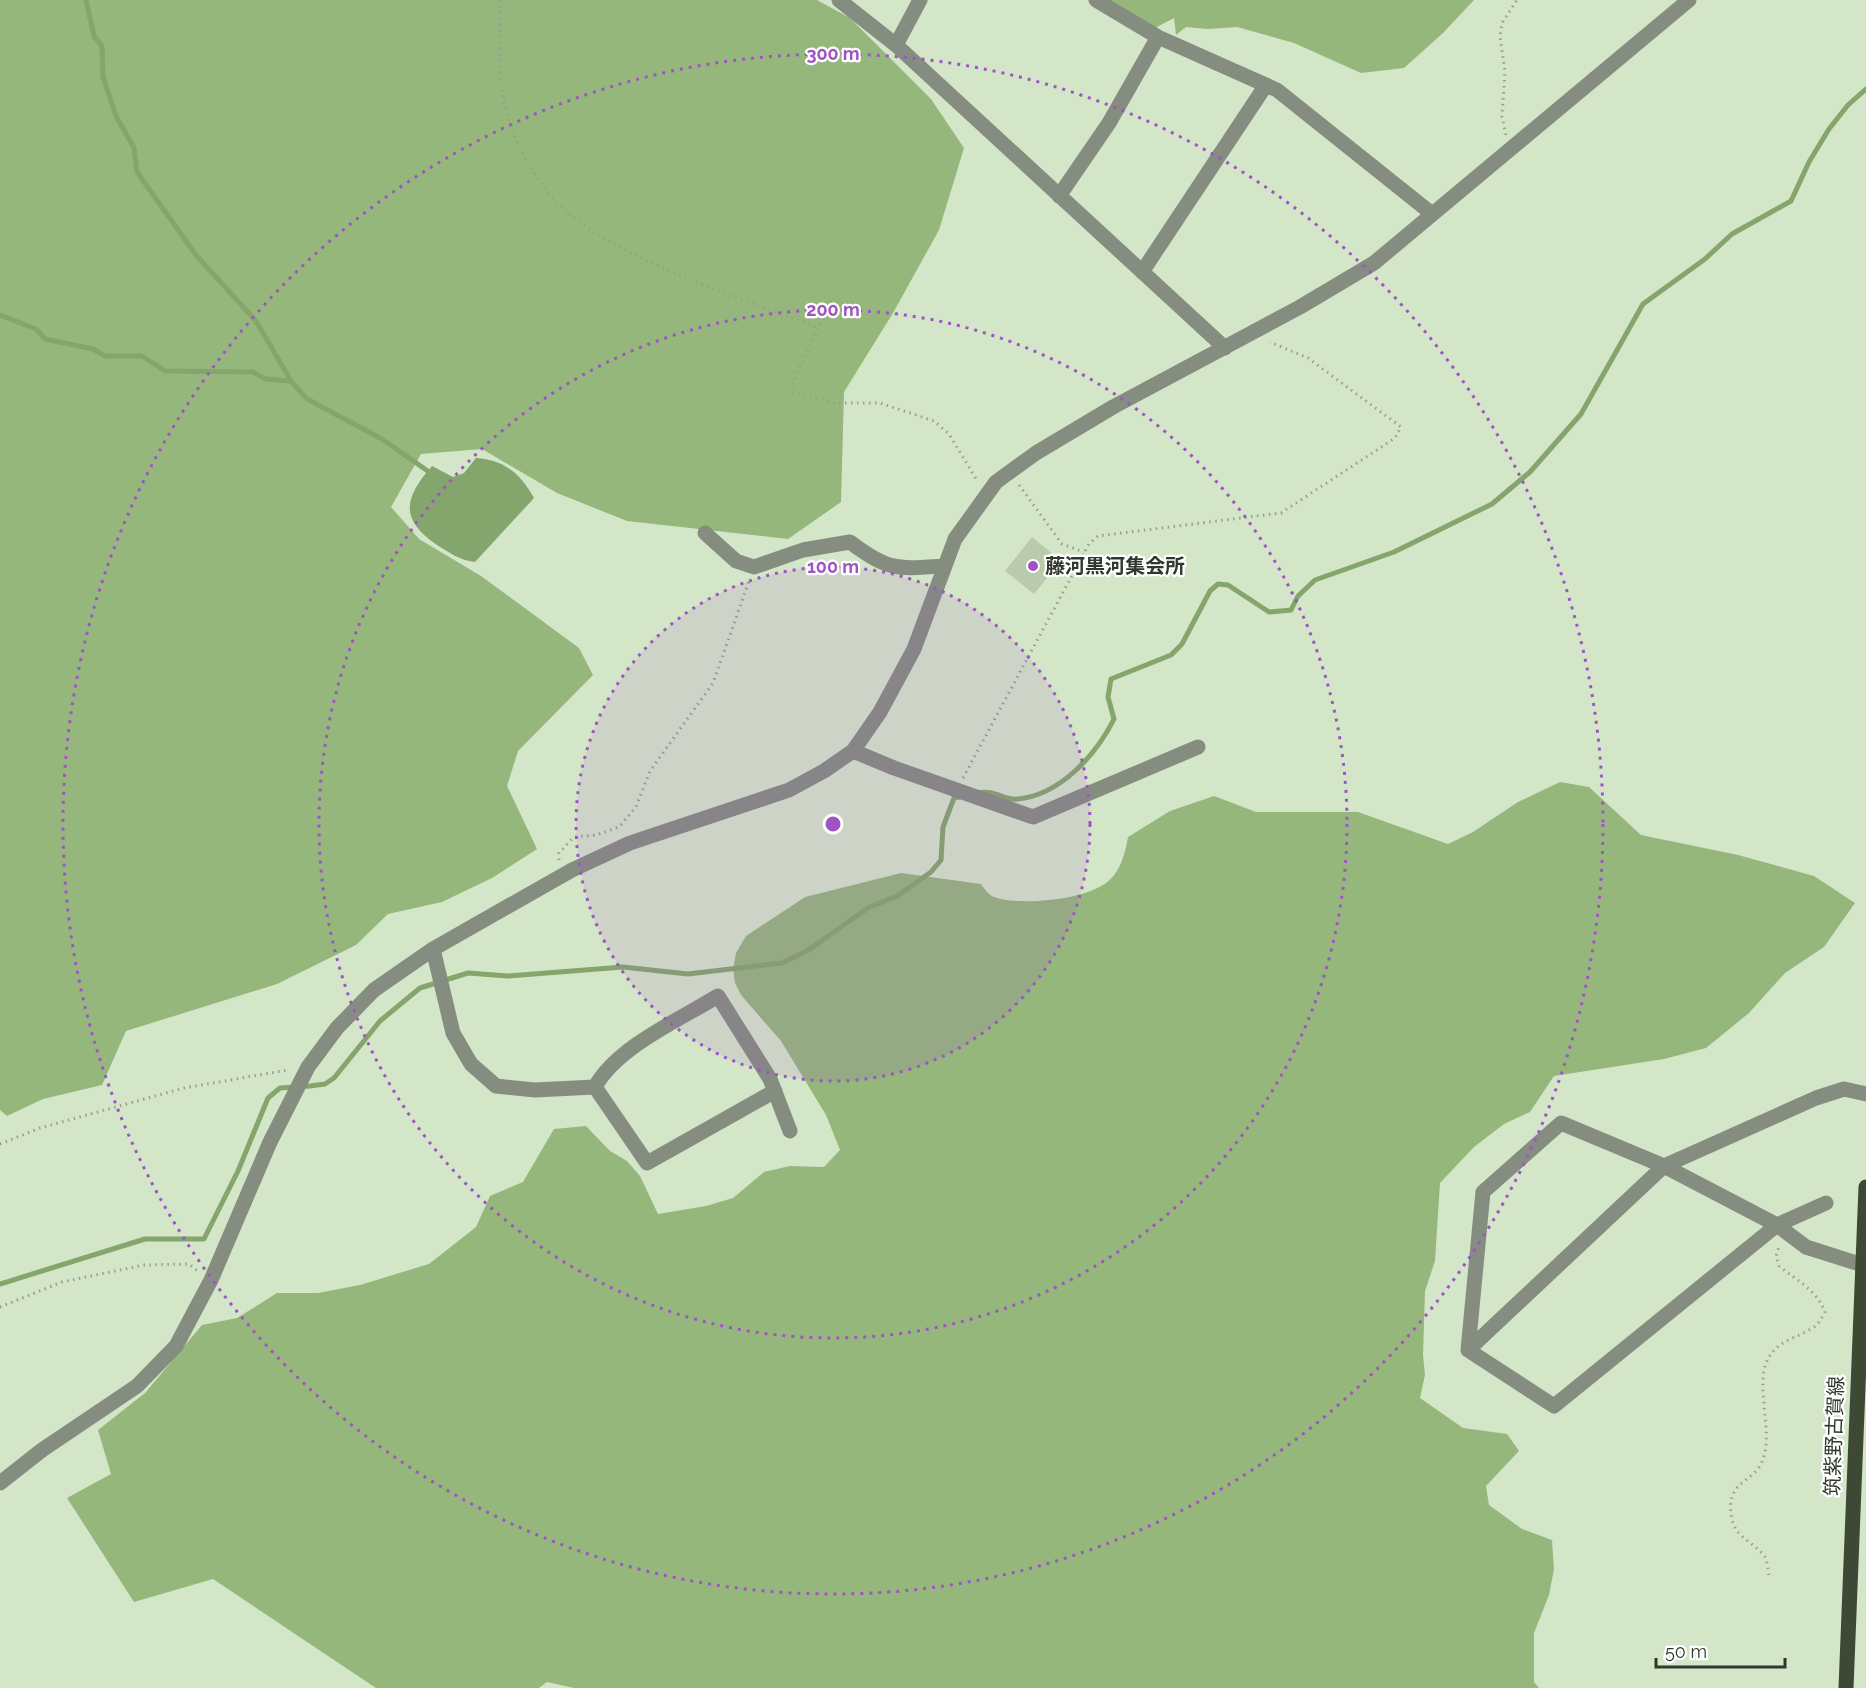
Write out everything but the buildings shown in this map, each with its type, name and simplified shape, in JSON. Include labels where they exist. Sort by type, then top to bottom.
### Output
[{"type":"main road","name":"筑紫野古賀線","points":[[1846,1688],[1866,1187]]},
{"type":"street","points":[[839,0],[896,45],[1225,348]]},
{"type":"street","points":[[896,45],[920,0]]},
{"type":"street","points":[[1096,0],[1158,37],[1277,90],[1431,213]]},
{"type":"street","points":[[0,1483],[42,1450],[137,1386],[158,1368],[176,1346],[211,1280],[270,1142],[308,1067],[337,1028],[374,990],[433,949],[561,877],[630,843],[789,790],[824,771],[853,751],[880,712],[914,649],[954,539],[986,494],[1010,472],[1113,407],[1225,348],[1374,263],[1431,213],[1689,0]]},
{"type":"street","points":[[1059,196],[1109,123],[1158,37]]},
{"type":"street","points":[[1142,272],[1266,86]]},
{"type":"street","points":[[705,532],[736,561],[754,567],[803,550],[850,542],[873,560],[897,569],[943,566]]},
{"type":"street","points":[[853,751],[894,768],[1033,817],[1198,747]]},
{"type":"street","points":[[433,949],[453,1033],[471,1064],[496,1086],[535,1090],[595,1087]]},
{"type":"street","points":[[595,1087],[603,1072],[618,1058],[718,996],[776,1091],[790,1131]]},
{"type":"street","points":[[595,1087],[646,1163],[776,1091]]},
{"type":"street","points":[[1468,1350],[1664,1166],[1816,1098],[1844,1089],[1866,1094]]},
{"type":"street","points":[[1468,1350],[1484,1192],[1561,1123],[1664,1166],[1777,1225],[1806,1247],[1864,1265]]},
{"type":"street","points":[[1468,1350],[1554,1406],[1777,1225],[1826,1203]]},
{"type":"path","points":[[500,0],[503,98],[510,125],[540,183],[563,207],[600,235],[640,256],[819,328]]},
{"type":"path","points":[[1510,148],[1502,117],[1505,71],[1500,37],[1502,22],[1517,0]]},
{"type":"path","points":[[861,308],[831,302],[789,390],[832,402],[880,403],[934,421],[949,434],[986,494]]},
{"type":"path","points":[[959,791],[1084,552],[1098,536],[1281,513],[1395,438],[1401,427],[1308,358],[1263,339],[1257,330]]},
{"type":"path","points":[[1010,472],[1062,544],[1084,552]]},
{"type":"path","points":[[561,877],[559,854],[574,837],[596,835],[618,826],[636,807],[650,771],[713,683],[754,567]]},
{"type":"path","points":[[0,1144],[40,1128],[184,1088],[308,1067]]},
{"type":"path","points":[[0,1149],[7,1142]]},
{"type":"path","points":[[1769,1575],[1765,1557],[1741,1537],[1732,1521],[1731,1504],[1735,1489],[1762,1463],[1767,1436],[1763,1391],[1767,1359],[1778,1345],[1816,1326],[1825,1312],[1820,1299],[1808,1286],[1779,1266],[1776,1256],[1779,1246],[1792,1237]]},
{"type":"path","points":[[0,1307],[62,1282],[144,1265],[189,1264],[211,1280]]},
{"type":"shaded area","points":[[0,0],[817,0],[850,18],[931,99],[964,148],[939,230],[893,313],[844,392],[841,502],[788,539],[627,521],[557,493],[482,449],[421,454],[391,507],[419,539],[481,576],[579,648],[593,675],[518,751],[507,786],[537,849],[492,878],[442,902],[388,914],[356,945],[277,984],[126,1031],[102,1085],[43,1099],[7,1116],[0,1110]]},
{"type":"shaded area","points":[[1110,0],[1474,0],[1443,33],[1404,68],[1361,73],[1294,43],[1237,27],[1208,29],[1186,27],[1176,35],[1174,18],[1155,28]]},
{"type":"shaded area","points":[[476,458],[486,459],[510,469],[523,481],[534,498],[475,562],[455,556],[437,545],[416,526],[411,517],[410,508],[411,498],[416,488],[432,466],[453,477],[464,473]]},
{"type":"shaded area","points":[[1560,782],[1589,787],[1641,835],[1738,855],[1814,876],[1855,903],[1824,947],[1785,973],[1749,1013],[1706,1048],[1664,1059],[1554,1076],[1530,1112],[1504,1124],[1474,1147],[1440,1183],[1435,1261],[1425,1291],[1423,1355],[1425,1375],[1420,1398],[1463,1428],[1507,1434],[1519,1451],[1486,1486],[1489,1505],[1522,1529],[1552,1540],[1554,1569],[1549,1595],[1534,1633],[1534,1682],[1539,1688],[574,1688],[547,1682],[539,1688],[376,1688],[213,1579],[134,1602],[67,1498],[111,1474],[98,1430],[145,1393],[202,1325],[237,1318],[277,1293],[318,1293],[360,1285],[429,1264],[476,1227],[490,1196],[523,1182],[554,1129],[586,1126],[610,1151],[627,1161],[640,1176],[658,1214],[706,1206],[733,1198],[764,1172],[790,1166],[824,1167],[840,1150],[826,1115],[781,1041],[741,995],[735,983],[733,969],[736,953],[746,936],[805,897],[901,873],[981,884],[992,896],[1005,900],[1034,901],[1065,898],[1093,890],[1109,881],[1118,870],[1128,837],[1170,811],[1214,796],[1256,812],[1358,812],[1448,844],[1473,832],[1518,802]]},
{"type":"waterway","points":[[86,0],[94,36],[102,46],[103,77],[116,116],[134,148],[137,172],[196,255],[256,321],[291,381]]},
{"type":"waterway","points":[[978,793],[984,792],[1013,799],[1033,796],[1048,790],[1075,771],[1097,746],[1114,719],[1108,697],[1111,679],[1171,655],[1182,644],[1210,591],[1218,584],[1228,585],[1269,612],[1291,610],[1298,596],[1315,580],[1394,552],[1492,504],[1530,472],[1581,414],[1643,304],[1705,259],[1732,234],[1791,201],[1809,162],[1829,129],[1848,105],[1866,89]]},
{"type":"waterway","points":[[0,315],[36,329],[45,339],[93,349],[105,356],[142,356],[165,371],[253,372],[265,379],[291,381],[307,399],[382,439],[432,474]]},
{"type":"waterway","points":[[0,1284],[145,1239],[204,1239],[238,1171],[268,1098],[280,1088],[325,1084],[334,1078],[380,1021],[420,988],[468,973],[508,976],[623,967],[688,974],[782,963],[807,951],[868,908],[897,896],[931,872],[941,860],[943,827],[954,798],[960,797]]},
{"type":"place","name":"藤河黒河集会所","points":[[1033,566]]}]
